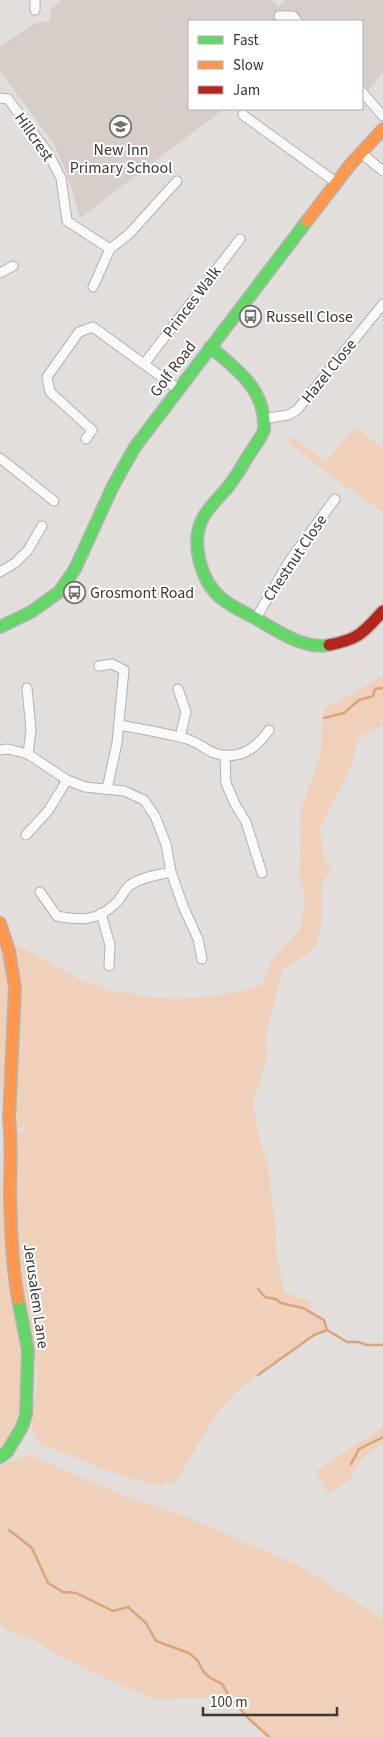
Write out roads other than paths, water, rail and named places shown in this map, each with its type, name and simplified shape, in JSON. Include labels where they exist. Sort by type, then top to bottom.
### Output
[{"type":"street","points":[[35,0],[35,10]]},
{"type":"street","points":[[279,16],[293,16],[296,20]]},
{"type":"street","points":[[363,93],[383,116]]},
{"type":"street","name":"Hillcrest","points":[[0,98],[8,99],[48,153],[61,178],[67,221],[110,249]]},
{"type":"street","points":[[243,115],[337,183]]},
{"type":"street","name":"Golf Road","points":[[0,626],[31,612],[58,592],[75,570],[112,486],[135,447],[337,183],[383,129]]},
{"type":"street","points":[[361,153],[383,171]]},
{"type":"street","points":[[93,287],[110,249],[129,234],[177,181]]},
{"type":"street","name":"Princes Walk","points":[[144,364],[240,239]]},
{"type":"street","points":[[0,273],[13,266]]},
{"type":"street","name":"Hazel Close","points":[[263,419],[288,416],[297,410],[383,304]]},
{"type":"street","points":[[86,439],[92,430],[50,392],[47,377],[79,332],[93,327],[178,389]]},
{"type":"street","points":[[210,347],[243,375],[256,390],[262,408],[264,432],[230,484],[203,517],[197,540],[200,565],[208,584],[222,599],[272,628],[302,642],[322,646],[343,642],[362,634],[383,611]]},
{"type":"street","points":[[0,458],[54,501]]},
{"type":"street","name":"Chestnut Close","points":[[256,618],[290,560],[335,499]]},
{"type":"street","points":[[0,572],[15,563],[28,550],[42,526]]},
{"type":"street","points":[[100,666],[112,664],[124,670],[117,743],[107,789]]},
{"type":"street","points":[[27,688],[30,730],[28,754]]},
{"type":"street","points":[[178,689],[186,712],[180,738]]},
{"type":"street","points":[[119,725],[166,733],[190,740],[225,756],[239,755],[251,749],[262,740],[269,730]]},
{"type":"street","points":[[0,750],[8,749],[28,754],[67,780],[85,787],[124,791],[144,800],[155,816],[166,844],[171,872],[183,906],[198,938],[202,959]]},
{"type":"street","points":[[225,756],[226,783],[235,804],[246,822],[262,873]]},
{"type":"street","points":[[26,835],[48,811],[67,780]]},
{"type":"street","points":[[40,892],[57,916],[76,920],[96,917],[116,902],[131,885],[148,877],[171,872]]},
{"type":"street","points":[[101,913],[110,945],[109,966]]},
{"type":"street","name":"Jerusalem Lane","points":[[0,923],[9,951],[15,988],[9,1119],[11,1137],[11,1204],[14,1276],[28,1350],[26,1415],[22,1427],[7,1452],[0,1457]]},
{"type":"waterway","points":[[324,718],[344,713],[359,700],[373,696],[375,689],[383,688]]},
{"type":"waterway","points":[[258,1289],[265,1297],[303,1308],[324,1320],[327,1330],[347,1342],[383,1345]]},
{"type":"waterway","points":[[258,1375],[314,1335],[327,1330]]},
{"type":"waterway","points":[[351,1464],[359,1449],[383,1437]]},
{"type":"waterway","points":[[9,1530],[32,1548],[48,1583],[63,1592],[76,1593],[113,1611],[128,1607],[146,1623],[156,1641],[189,1653],[198,1661],[203,1671],[209,1677],[222,1684],[229,1696],[248,1718],[269,1737]]},
{"type":"place","name":"New Inn Primary School","points":[[121,126]]},
{"type":"place","name":"Russell Close","points":[[250,317]]},
{"type":"place","name":"Grosmont Road","points":[[74,593]]}]
